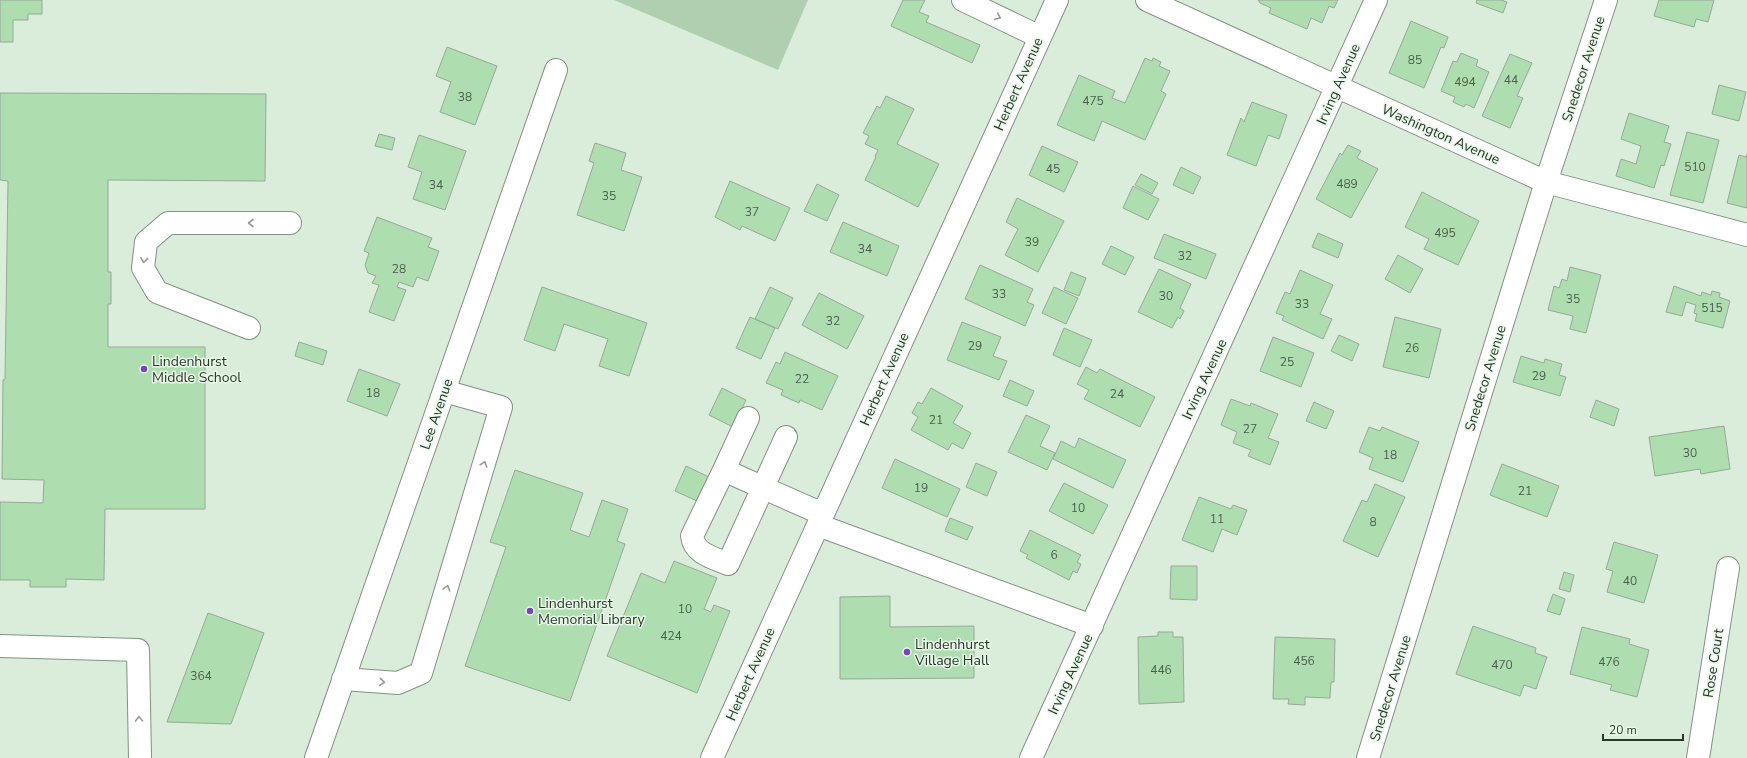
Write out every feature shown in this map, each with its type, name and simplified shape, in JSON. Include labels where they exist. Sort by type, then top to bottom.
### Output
[{"type":"street","points":[[963,0],[1040,37]]},
{"type":"street","name":"Herbert Avenue","points":[[712,758],[1057,0]]},
{"type":"street","name":"Washington Avenue","points":[[1147,0],[1546,182],[1747,235]]},
{"type":"street","name":"Irving Avenue","points":[[1031,758],[1338,87],[1376,0]]},
{"type":"street","name":"Snedecor Avenue","points":[[1368,758],[1546,182],[1606,0]]},
{"type":"street","name":"Lee Avenue","points":[[316,758],[556,70]]},
{"type":"street","points":[[249,328],[157,292],[143,268],[146,242],[168,223],[290,223]]},
{"type":"street","points":[[343,679],[398,683],[422,673],[501,408],[444,391]]},
{"type":"street","points":[[748,418],[692,536],[693,544],[697,550],[728,564],[786,437]]},
{"type":"street","points":[[724,470],[763,488],[821,519],[1092,626]]},
{"type":"street","name":"Rose Court","points":[[1698,758],[1728,568]]},
{"type":"street","points":[[0,646],[138,650],[140,758]]},
{"type":"green space","points":[[614,0],[808,0],[778,70]]},
{"type":"building","points":[[0,0],[42,0],[42,14],[28,14],[28,20],[13,20],[13,42],[0,42]]},
{"type":"building","points":[[903,0],[925,0],[919,12],[929,16],[926,22],[980,45],[972,63],[891,26]]},
{"type":"building","points":[[1258,0],[1338,0],[1334,8],[1329,6],[1322,23],[1311,18],[1307,29],[1269,13],[1271,8],[1260,3]]},
{"type":"building","points":[[1477,0],[1501,0],[1507,2],[1503,13],[1476,3]]},
{"type":"building","points":[[1659,0],[1714,0],[1708,22],[1696,19],[1694,27],[1654,16]]},
{"type":"building","points":[[1411,21],[1448,37],[1444,48],[1441,47],[1424,88],[1389,73]]},
{"type":"building","points":[[447,47],[497,66],[475,125],[440,112],[451,82],[436,76]]},
{"type":"building","points":[[1461,53],[1478,60],[1476,66],[1489,72],[1474,108],[1466,104],[1464,107],[1453,102],[1455,97],[1441,91],[1453,61],[1457,62]]},
{"type":"building","points":[[1510,54],[1532,63],[1517,96],[1523,98],[1510,128],[1482,116]]},
{"type":"building","points":[[1145,58],[1152,61],[1153,58],[1161,62],[1159,66],[1170,71],[1161,91],[1166,94],[1145,140],[1102,121],[1094,141],[1057,125],[1079,75],[1115,91],[1112,98],[1125,103]]},
{"type":"building","points":[[1719,85],[1746,92],[1739,121],[1712,114]]},
{"type":"building","points":[[0,93],[266,94],[265,181],[108,180],[108,272],[111,272],[111,304],[108,304],[108,347],[205,347],[205,509],[105,509],[104,580],[66,579],[66,587],[30,587],[30,580],[0,580],[0,502],[43,503],[44,480],[2,479],[8,181],[0,180]]},
{"type":"building","points":[[886,96],[914,109],[897,144],[939,164],[918,207],[865,180],[878,150],[865,144],[869,136],[863,133],[877,106],[880,108]]},
{"type":"building","points":[[1252,102],[1287,115],[1279,139],[1268,135],[1256,166],[1227,155],[1241,118],[1244,122]]},
{"type":"building","points":[[1629,113],[1669,126],[1664,142],[1671,144],[1664,166],[1661,165],[1654,188],[1616,176],[1621,159],[1636,164],[1641,146],[1621,139]]},
{"type":"building","points":[[1687,132],[1719,140],[1703,203],[1670,195]]},
{"type":"building","points":[[379,134],[395,138],[392,150],[375,146]]},
{"type":"building","points":[[419,135],[466,151],[445,210],[413,199],[422,172],[408,167]]},
{"type":"building","points":[[595,143],[626,153],[621,170],[642,177],[624,231],[577,215],[594,163],[589,161]]},
{"type":"building","points":[[1348,145],[1361,151],[1357,158],[1378,169],[1351,218],[1316,199],[1340,153],[1342,155]]},
{"type":"building","points":[[1042,146],[1078,162],[1064,192],[1029,175]]},
{"type":"building","points":[[1747,154],[1747,208],[1727,203],[1739,155],[1746,157]]},
{"type":"building","points":[[1181,167],[1201,177],[1193,194],[1173,185]]},
{"type":"building","points":[[1141,174],[1158,183],[1152,194],[1135,185]]},
{"type":"building","points":[[730,181],[790,208],[775,241],[742,226],[740,230],[715,217]]},
{"type":"building","points":[[817,184],[839,195],[827,221],[804,211]]},
{"type":"building","points":[[1133,186],[1159,199],[1148,220],[1123,208]]},
{"type":"building","points":[[1422,192],[1479,221],[1458,265],[1424,249],[1429,239],[1405,227]]},
{"type":"building","points":[[1017,198],[1064,221],[1038,272],[1005,255],[1018,229],[1006,222]]},
{"type":"building","points":[[377,217],[432,238],[428,247],[439,251],[428,281],[417,277],[413,287],[399,282],[397,287],[406,290],[394,321],[369,312],[379,285],[372,283],[376,276],[368,273],[365,265],[369,253],[364,251]]},
{"type":"building","points":[[843,222],[899,246],[887,276],[830,252]]},
{"type":"building","points":[[1318,233],[1343,244],[1338,258],[1312,247]]},
{"type":"building","points":[[1164,234],[1216,254],[1206,279],[1154,258]]},
{"type":"building","points":[[1111,246],[1134,257],[1125,275],[1102,264]]},
{"type":"building","points":[[1398,255],[1423,269],[1410,293],[1385,279]]},
{"type":"building","points":[[980,265],[1033,289],[1027,302],[1034,305],[1025,326],[965,299]]},
{"type":"building","points":[[1570,267],[1601,275],[1586,333],[1570,329],[1573,316],[1548,310],[1554,286],[1559,288],[1562,279],[1567,281]]},
{"type":"building","points":[[1159,269],[1191,284],[1180,308],[1184,311],[1180,319],[1178,317],[1172,328],[1138,312]]},
{"type":"building","points":[[1300,270],[1333,285],[1320,314],[1332,319],[1323,339],[1282,320],[1284,316],[1276,313],[1285,292],[1290,294]]},
{"type":"building","points":[[1071,272],[1086,278],[1079,296],[1064,290]]},
{"type":"building","points":[[1674,286],[1701,296],[1702,292],[1711,295],[1712,291],[1720,293],[1719,297],[1730,301],[1723,328],[1695,321],[1697,314],[1694,313],[1696,305],[1686,302],[1682,316],[1666,312]]},
{"type":"building","points":[[542,287],[647,323],[629,376],[599,366],[608,339],[564,324],[555,351],[524,340]]},
{"type":"building","points":[[770,287],[793,298],[778,329],[755,319]]},
{"type":"building","points":[[1054,287],[1078,298],[1066,324],[1042,313]]},
{"type":"building","points":[[819,293],[864,316],[847,349],[802,325]]},
{"type":"building","points":[[750,317],[775,328],[761,359],[736,348]]},
{"type":"building","points":[[1395,317],[1441,329],[1429,378],[1383,367]]},
{"type":"building","points":[[962,322],[1001,337],[993,356],[1007,361],[999,380],[947,360]]},
{"type":"building","points":[[1064,328],[1092,340],[1080,367],[1053,355]]},
{"type":"building","points":[[1339,335],[1359,344],[1352,361],[1331,351]]},
{"type":"building","points":[[1273,337],[1314,353],[1301,387],[1260,371]]},
{"type":"building","points":[[299,342],[327,351],[323,365],[295,356]]},
{"type":"building","points":[[785,352],[838,376],[822,410],[800,400],[799,403],[781,395],[783,390],[766,383],[776,362],[780,364]]},
{"type":"building","points":[[1521,356],[1544,363],[1545,359],[1562,364],[1559,375],[1566,377],[1560,396],[1513,382]]},
{"type":"building","points":[[1086,367],[1097,373],[1100,369],[1155,397],[1140,427],[1084,399],[1089,390],[1077,384]]},
{"type":"building","points":[[359,369],[400,384],[387,416],[347,401]]},
{"type":"building","points":[[1010,380],[1034,391],[1027,406],[1003,396]]},
{"type":"building","points":[[722,388],[746,400],[733,427],[709,415]]},
{"type":"building","points":[[931,388],[963,406],[953,423],[971,433],[963,449],[952,443],[948,450],[911,430],[918,417],[912,413],[918,402],[922,404]]},
{"type":"building","points":[[1231,399],[1250,406],[1251,403],[1278,414],[1268,438],[1279,442],[1270,465],[1248,456],[1251,450],[1233,443],[1237,432],[1221,425]]},
{"type":"building","points":[[1596,400],[1619,409],[1614,426],[1590,417]]},
{"type":"building","points":[[1314,402],[1334,411],[1326,429],[1306,421]]},
{"type":"building","points":[[1026,415],[1050,426],[1040,446],[1055,453],[1047,470],[1008,452]]},
{"type":"building","points":[[1724,426],[1730,469],[1701,474],[1700,469],[1655,476],[1649,437]]},
{"type":"building","points":[[1369,427],[1380,431],[1382,427],[1419,442],[1403,482],[1369,469],[1373,458],[1359,452]]},
{"type":"building","points":[[1079,438],[1126,460],[1113,488],[1053,459],[1061,441],[1075,448]]},
{"type":"building","points":[[895,459],[960,489],[947,517],[882,488]]},
{"type":"building","points":[[976,463],[997,472],[987,496],[966,487]]},
{"type":"building","points":[[1502,464],[1559,486],[1547,517],[1490,495]]},
{"type":"building","points":[[686,466],[711,478],[699,502],[675,491]]},
{"type":"building","points":[[515,470],[583,493],[570,530],[589,537],[602,500],[628,509],[617,541],[625,544],[570,701],[465,666],[506,547],[490,542]]},
{"type":"building","points":[[1064,483],[1108,505],[1093,534],[1049,511]]},
{"type":"building","points":[[1375,484],[1405,497],[1378,557],[1343,541],[1362,500],[1367,502]]},
{"type":"building","points":[[1199,497],[1231,509],[1233,505],[1247,510],[1237,535],[1222,529],[1213,552],[1182,540]]},
{"type":"building","points":[[950,518],[973,527],[967,540],[945,531]]},
{"type":"building","points":[[1030,530],[1081,555],[1077,562],[1081,564],[1077,573],[1073,571],[1069,580],[1026,558],[1028,555],[1020,551]]},
{"type":"building","points":[[1614,542],[1658,555],[1644,603],[1607,592],[1613,571],[1606,569]]},
{"type":"building","points":[[674,561],[717,578],[704,609],[711,612],[714,605],[730,611],[697,693],[607,656],[641,573],[665,583]]},
{"type":"building","points":[[1171,566],[1197,566],[1197,600],[1170,599]]},
{"type":"building","points":[[1564,572],[1574,575],[1570,592],[1559,589]]},
{"type":"building","points":[[1553,594],[1565,599],[1560,615],[1547,611]]},
{"type":"building","name":"Lindenhurst Village Hall","points":[[890,596],[890,627],[974,626],[974,678],[840,679],[840,597]]},
{"type":"building","points":[[208,613],[264,633],[231,724],[167,722]]},
{"type":"building","points":[[1473,626],[1536,648],[1535,653],[1547,657],[1536,689],[1524,685],[1520,696],[1456,674]]},
{"type":"building","points":[[1582,627],[1630,639],[1629,644],[1649,650],[1637,697],[1610,690],[1612,685],[1570,674]]},
{"type":"building","points":[[1158,632],[1173,632],[1173,637],[1183,637],[1184,702],[1139,704],[1138,637],[1158,636]]},
{"type":"building","points":[[1275,637],[1335,639],[1334,682],[1331,682],[1330,698],[1305,697],[1305,705],[1288,704],[1289,699],[1273,699]]},
{"type":"place","name":"Lindenhurst Middle School","points":[[144,369]]},
{"type":"place","name":"Lindenhurst Memorial Library","points":[[530,611]]},
{"type":"place","name":"Lindenhurst Village Hall","points":[[907,652]]}]
